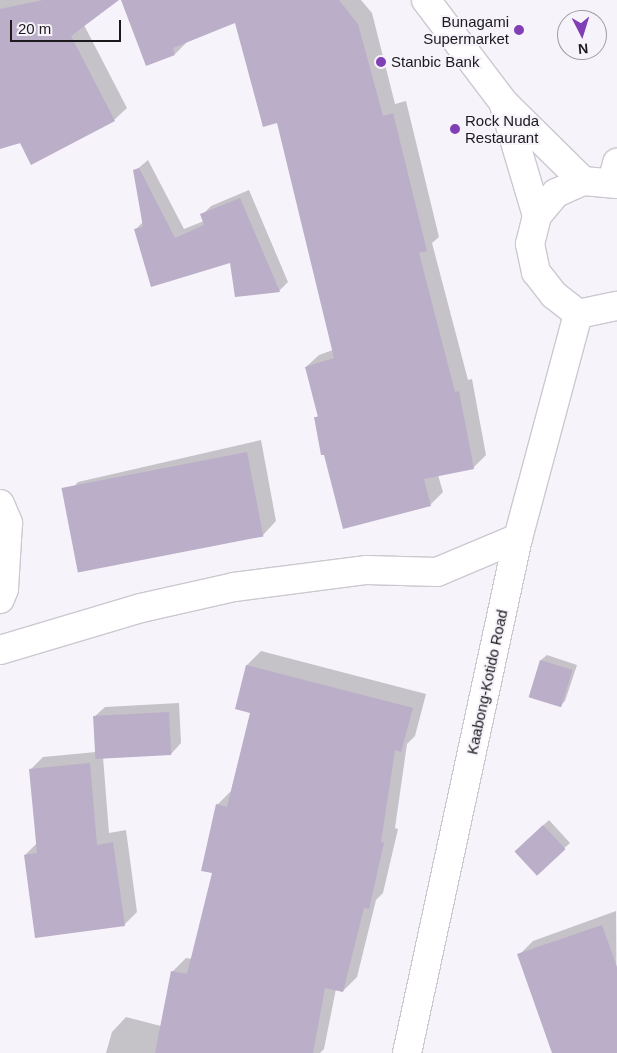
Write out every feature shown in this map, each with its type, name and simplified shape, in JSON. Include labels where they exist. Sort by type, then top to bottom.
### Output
[{"type":"street","points":[[426,0],[504,104],[583,181]]},
{"type":"street","points":[[504,104],[537,216]]},
{"type":"street","points":[[615,176],[583,181],[556,193],[537,216],[530,244],[536,272],[554,296],[578,314],[617,306]]},
{"type":"street","name":"Kaabong-Kotido Road","points":[[407,1053],[518,538],[578,314]]},
{"type":"street","points":[[0,504],[8,523],[4,589],[0,599]]},
{"type":"street","points":[[0,650],[141,608],[234,587],[367,570],[437,572],[518,538]]},
{"type":"building","points":[[43,0],[119,0],[71,36],[115,121],[31,165],[20,143],[0,149],[0,9]]},
{"type":"building","points":[[121,0],[339,0],[358,24],[383,116],[393,113],[427,251],[419,253],[455,392],[459,391],[474,469],[424,479],[431,506],[343,529],[324,455],[321,455],[314,417],[318,417],[305,367],[334,358],[277,123],[263,127],[235,23],[173,48],[175,55],[146,66]]},
{"type":"building","points":[[139,168],[175,238],[204,225],[200,214],[240,198],[280,292],[235,297],[230,263],[151,287],[134,229],[143,227],[133,170]]},
{"type":"building","points":[[247,452],[263,536],[78,572],[61,488]]},
{"type":"building","points":[[540,660],[573,670],[561,707],[529,697]]},
{"type":"building","points":[[246,665],[413,708],[401,752],[395,750],[381,842],[384,843],[369,909],[364,908],[343,992],[325,988],[313,1053],[155,1053],[171,971],[187,974],[212,873],[201,871],[216,804],[227,807],[250,713],[235,709]]},
{"type":"building","points":[[169,712],[171,755],[95,759],[93,716]]},
{"type":"building","points":[[90,763],[97,845],[113,842],[125,926],[35,938],[24,855],[37,853],[29,769]]},
{"type":"building","points":[[543,825],[566,849],[537,876],[514,852]]},
{"type":"building","points":[[602,925],[617,967],[617,1053],[552,1053],[517,954]]},
{"type":"place","name":"Bunagami Supermarket","points":[[519,30]]},
{"type":"place","name":"Stanbic Bank","points":[[381,62]]},
{"type":"place","name":"Rock Nuda Restaurant","points":[[455,129]]}]
